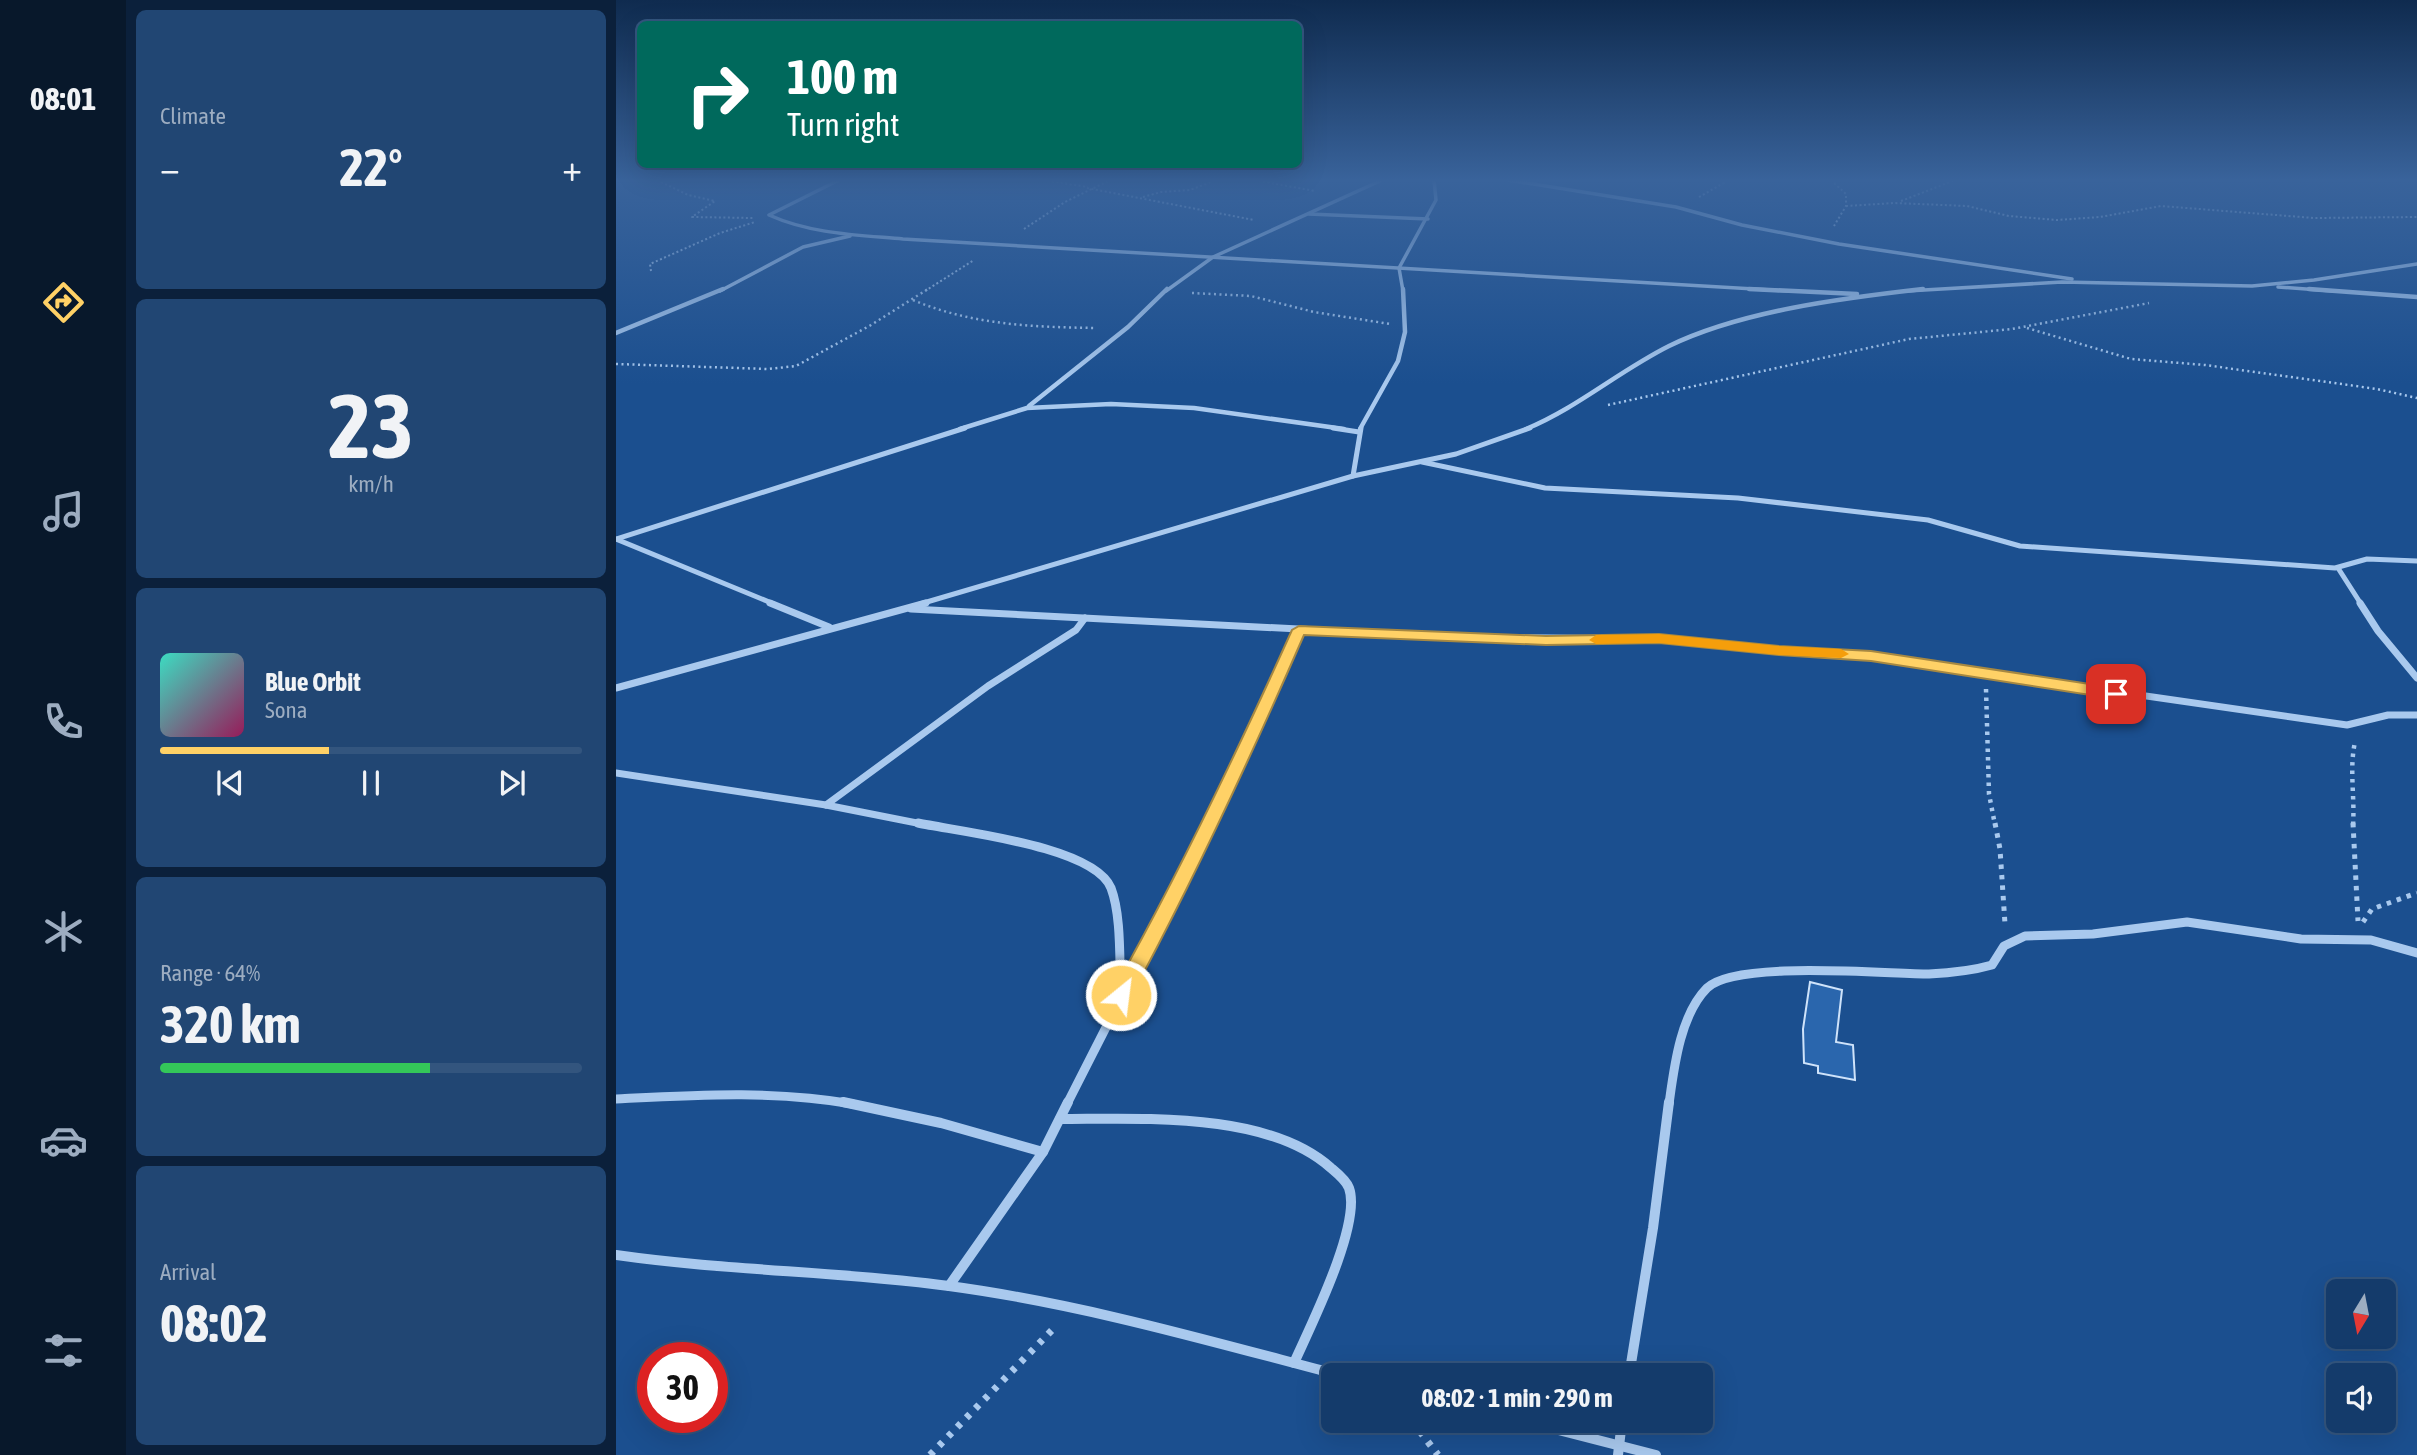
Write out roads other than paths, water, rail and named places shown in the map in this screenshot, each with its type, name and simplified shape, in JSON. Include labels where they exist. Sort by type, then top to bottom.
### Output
[{"type":"street","points":[[616,333],[716,293],[801,248]]},
{"type":"street","points":[[1075,248],[1631,285],[1872,295]]},
{"type":"street","points":[[1027,408],[1128,327],[1166,290],[1213,257],[1233,248]]},
{"type":"street","points":[[1353,476],[1359,465],[1359,432],[1396,368],[1407,334],[1407,303],[1399,268],[1411,248]]},
{"type":"street","points":[[1874,248],[2097,282]]},
{"type":"street","points":[[2254,286],[2417,264]]},
{"type":"street","points":[[616,688],[830,627],[904,609],[1353,476],[1421,462],[1503,438],[1555,416],[1630,368],[1701,332],[1872,295],[2007,283],[2254,286],[2417,296]]},
{"type":"street","points":[[617,538],[1027,408],[1096,402],[1178,406],[1236,412],[1359,432]]},
{"type":"street","points":[[1421,462],[1545,488],[1738,498],[1928,520],[2020,546],[2199,561],[2252,561],[2338,568],[2367,559],[2417,561]]},
{"type":"street","points":[[617,538],[830,627]]},
{"type":"street","points":[[2338,568],[2378,631],[2417,678]]},
{"type":"street","points":[[904,609],[1546,640],[1659,639],[1779,651],[1871,656],[2347,725],[2388,715],[2417,715]]},
{"type":"street","points":[[826,805],[988,686],[1076,630],[1085,618]]},
{"type":"street","points":[[949,1286],[1043,1152],[1239,766],[1299,630]]},
{"type":"street","points":[[616,773],[826,805],[1062,852],[1087,863],[1110,885],[1115,902],[1121,995]]},
{"type":"street","points":[[1631,1363],[1670,1088],[1688,1021],[1698,997],[1718,981],[1766,974],[1982,969],[1992,965],[2002,945],[2025,936],[2125,932],[2188,922],[2289,937],[2371,940],[2417,953]]},
{"type":"street","points":[[616,1099],[766,1094],[872,1107],[965,1129],[1043,1152]]},
{"type":"street","points":[[1060,1119],[1149,1119],[1237,1128],[1291,1142],[1328,1160],[1349,1188],[1349,1227],[1294,1363]]},
{"type":"street","points":[[616,1255],[670,1264],[949,1286],[1072,1309],[1321,1370]]},
{"type":"street","points":[[1563,1433],[1618,1450],[1656,1455]]}]
